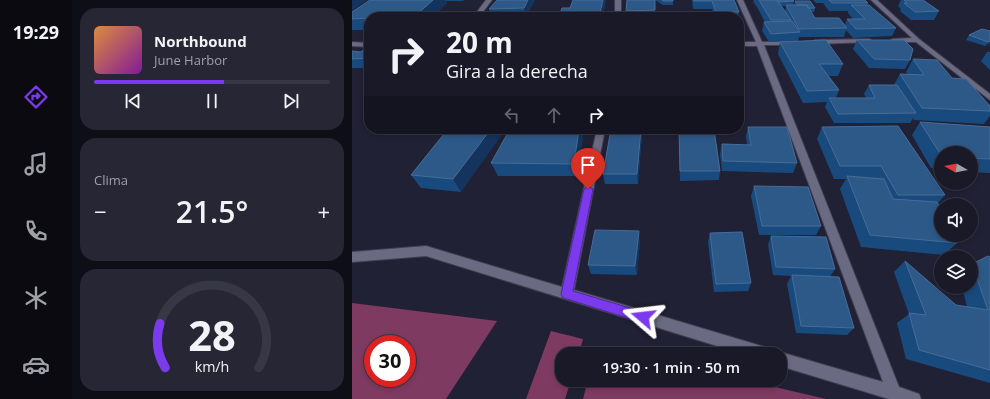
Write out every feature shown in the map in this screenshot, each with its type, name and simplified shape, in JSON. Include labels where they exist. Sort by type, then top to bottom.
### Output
[{"type":"street","points":[[480,12],[489,0]]},
{"type":"street","points":[[618,0],[618,12]]},
{"type":"street","points":[[740,0],[760,44],[894,393]]},
{"type":"street","points":[[874,0],[917,40],[990,98]]},
{"type":"street","points":[[885,41],[917,40]]},
{"type":"street","points":[[807,43],[878,41]]},
{"type":"street","points":[[744,44],[799,43]]},
{"type":"street","points":[[352,44],[364,45]]},
{"type":"street","points":[[567,294],[600,134]]},
{"type":"street","points":[[352,257],[426,251],[742,347]]},
{"type":"street","points":[[787,360],[914,399]]},
{"type":"shaded area","points":[[352,303],[497,321],[446,399],[352,399]]},
{"type":"shaded area","points":[[551,331],[583,339],[581,347],[555,347],[555,387],[569,387],[565,399],[526,399]]},
{"type":"shaded area","points":[[586,387],[775,387],[826,399],[583,399]]},
{"type":"building","points":[[370,0],[433,0],[420,12],[364,12],[364,18],[352,19],[352,12]]},
{"type":"building","points":[[497,0],[528,0],[524,8],[489,9]]},
{"type":"building","points":[[573,0],[603,0],[600,12],[561,12],[562,8],[570,8]]},
{"type":"building","points":[[627,0],[655,0],[655,10],[626,11]]},
{"type":"building","points":[[662,0],[673,0],[673,1],[663,1]]},
{"type":"building","points":[[693,0],[734,0],[739,12],[716,12],[712,1]]},
{"type":"building","points":[[759,0],[777,0],[791,20],[771,20]]},
{"type":"building","points":[[777,0],[793,0],[794,1],[778,2]]},
{"type":"building","points":[[829,0],[865,0],[868,3],[832,3]]},
{"type":"building","points":[[904,0],[923,0],[939,11],[915,12],[904,3],[907,3]]},
{"type":"building","points":[[795,1],[810,1],[815,8],[808,8],[807,5],[798,5]]},
{"type":"building","points":[[786,5],[807,5],[815,18],[839,18],[847,28],[799,29]]},
{"type":"building","points":[[851,5],[869,5],[896,28],[856,29],[847,19],[865,19]]},
{"type":"building","points":[[792,21],[800,32],[771,34],[764,22]]},
{"type":"building","points":[[982,29],[990,31],[990,41],[988,42],[969,35]]},
{"type":"building","points":[[826,40],[843,64],[819,64],[839,90],[807,91],[780,42]]},
{"type":"building","points":[[857,40],[904,40],[913,49],[910,60],[874,59]]},
{"type":"building","points":[[364,49],[364,58],[352,59],[352,51],[361,52]]},
{"type":"building","points":[[913,59],[937,60],[952,78],[966,79],[990,106],[990,111],[922,108],[900,74],[924,75]]},
{"type":"building","points":[[869,85],[897,85],[916,113],[838,114],[829,98],[875,98]]},
{"type":"building","points":[[920,122],[990,127],[990,159],[978,158],[978,146],[935,146]]},
{"type":"building","points":[[898,126],[934,179],[934,190],[942,190],[945,195],[898,195],[881,166],[840,166],[822,127]]},
{"type":"building","points":[[748,127],[787,127],[797,163],[723,161],[722,144],[751,145]]},
{"type":"building","points":[[444,134],[487,134],[453,179],[411,175]]},
{"type":"building","points":[[507,134],[578,134],[574,164],[491,163]]},
{"type":"building","points":[[610,134],[641,134],[637,174],[603,174]]},
{"type":"building","points":[[679,134],[715,134],[720,171],[680,171]]},
{"type":"building","points":[[847,176],[884,179],[893,199],[934,202],[934,241],[870,235]]},
{"type":"building","points":[[754,186],[808,187],[821,226],[762,226]]},
{"type":"building","points":[[595,230],[639,231],[635,266],[588,265]]},
{"type":"building","points":[[742,232],[751,283],[716,284],[710,233]]},
{"type":"building","points":[[771,236],[826,237],[835,269],[776,267]]},
{"type":"building","points":[[988,256],[990,257],[990,370],[919,350],[909,313],[926,315],[905,261],[934,286],[934,294],[943,294],[956,305],[988,310],[978,281],[978,261]]},
{"type":"building","points":[[792,275],[839,277],[854,328],[801,326]]},
{"type":"route","points":[[588,189],[567,294],[643,317]]}]
